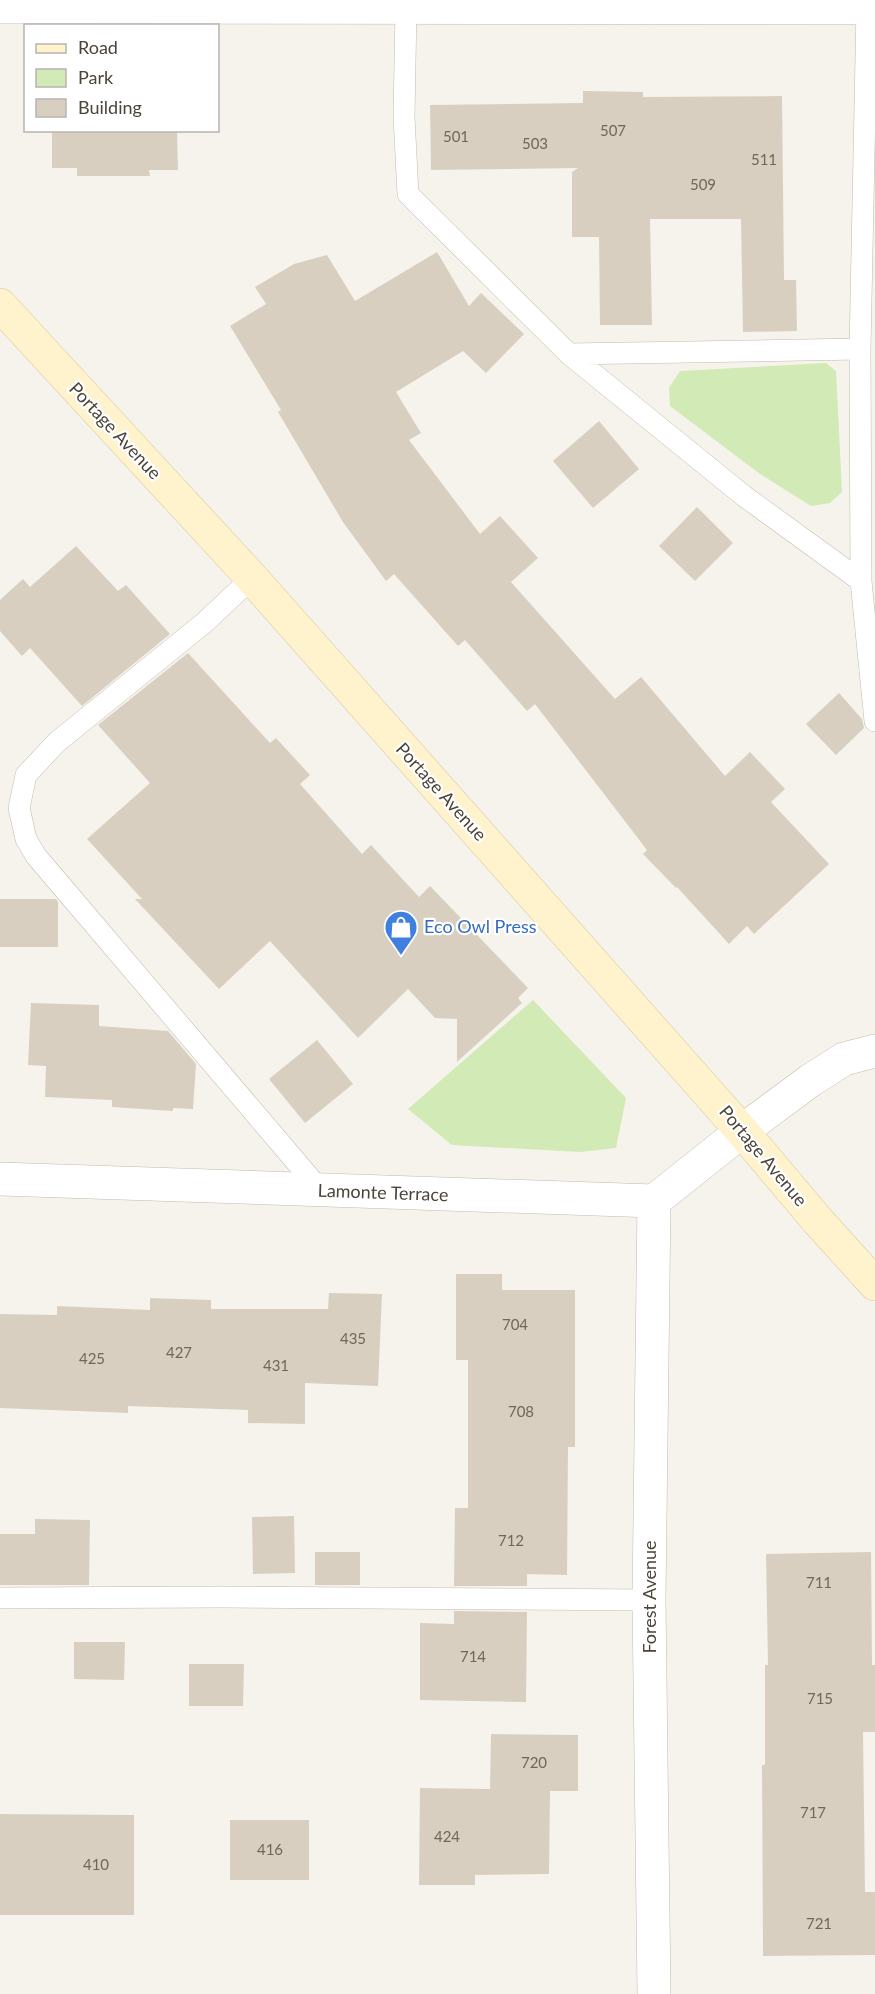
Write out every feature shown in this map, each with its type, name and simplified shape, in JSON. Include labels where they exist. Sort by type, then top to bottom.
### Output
[{"type":"main road","name":"Portage Avenue","points":[[0,305],[252,578],[875,1284]]},
{"type":"street","points":[[0,7],[257,4],[406,9],[585,4],[871,8]]},
{"type":"street","points":[[654,1201],[742,1131],[844,1059],[875,1051]]},
{"type":"street","name":"Lamonte Terrace","points":[[0,1179],[654,1201]]},
{"type":"street","name":"Forest Avenue","points":[[654,1201],[649,1600],[654,1994]]},
{"type":"lane","points":[[871,8],[860,349],[861,582],[875,721]]},
{"type":"lane","points":[[406,9],[404,117],[408,194],[569,354],[744,496],[861,582]]},
{"type":"lane","points":[[569,354],[860,349]]},
{"type":"lane","points":[[252,578],[204,623],[57,742],[26,774],[19,808],[26,839],[36,856],[321,1191]]},
{"type":"lane","points":[[0,1598],[649,1600]]},
{"type":"green space","points":[[826,363],[836,371],[842,492],[830,503],[811,506],[760,474],[670,406],[669,388],[680,371]]},
{"type":"green space","points":[[533,1000],[626,1098],[616,1148],[580,1152],[452,1145],[408,1109]]},
{"type":"building","points":[[583,91],[643,92],[643,97],[782,96],[784,280],[796,280],[797,331],[743,332],[741,219],[650,219],[652,325],[600,325],[599,237],[572,237],[572,172],[578,168],[431,170],[430,105],[583,103]]},
{"type":"building","points":[[52,132],[177,132],[178,170],[149,170],[150,176],[77,176],[77,168],[52,168]]},
{"type":"building","points":[[437,252],[469,306],[481,293],[524,334],[486,373],[463,351],[396,392],[421,433],[409,440],[480,534],[500,516],[538,558],[511,582],[615,699],[641,677],[725,776],[750,752],[785,789],[771,802],[829,864],[754,934],[747,926],[729,944],[643,854],[647,850],[535,704],[527,711],[465,640],[458,646],[394,574],[386,581],[343,522],[278,412],[281,410],[230,326],[266,304],[255,287],[294,264],[327,255],[355,301]]},
{"type":"building","points":[[599,421],[639,469],[593,508],[553,461]]},
{"type":"building","points":[[697,507],[733,543],[695,581],[659,546]]},
{"type":"building","points":[[76,546],[118,591],[126,585],[170,634],[82,706],[30,648],[22,656],[0,631],[0,600],[23,579],[30,587]]},
{"type":"building","points":[[188,653],[270,743],[276,738],[310,775],[300,784],[362,854],[371,845],[419,897],[430,886],[528,988],[518,998],[522,1003],[457,1062],[457,1019],[435,1018],[408,989],[358,1038],[270,941],[219,989],[135,899],[142,899],[87,839],[150,783],[98,725]]},
{"type":"building","points":[[839,693],[862,719],[864,728],[836,755],[806,724]]},
{"type":"building","points":[[0,899],[56,899],[58,902],[58,947],[0,947]]},
{"type":"building","points":[[31,1003],[99,1005],[99,1026],[168,1031],[196,1064],[193,1109],[173,1108],[173,1111],[112,1107],[112,1100],[45,1097],[46,1066],[28,1065]]},
{"type":"building","points":[[317,1040],[353,1084],[305,1123],[269,1079]]},
{"type":"building","points":[[456,1274],[502,1274],[502,1290],[575,1290],[575,1447],[568,1447],[567,1575],[527,1574],[527,1586],[454,1586],[455,1508],[468,1508],[468,1360],[456,1360]]},
{"type":"building","points":[[329,1293],[382,1294],[378,1386],[305,1383],[305,1424],[248,1423],[248,1410],[128,1406],[128,1413],[0,1408],[0,1314],[57,1315],[57,1306],[150,1310],[150,1298],[211,1300],[211,1309],[328,1309]]},
{"type":"building","points":[[294,1516],[295,1573],[253,1574],[252,1517]]},
{"type":"building","points":[[35,1519],[90,1520],[89,1585],[0,1585],[0,1534],[35,1534]]},
{"type":"building","points":[[315,1552],[360,1552],[360,1585],[315,1585]]},
{"type":"building","points":[[871,1552],[875,1732],[863,1732],[865,1892],[875,1892],[875,1955],[763,1956],[762,1765],[765,1765],[765,1665],[768,1665],[766,1554]]},
{"type":"building","points":[[454,1611],[527,1612],[526,1702],[420,1700],[420,1623],[454,1624]]},
{"type":"building","points":[[74,1642],[125,1642],[124,1680],[74,1679]]},
{"type":"building","points":[[189,1664],[244,1664],[243,1706],[189,1706]]},
{"type":"building","points":[[491,1734],[578,1735],[578,1791],[550,1791],[549,1874],[475,1875],[475,1885],[419,1885],[420,1788],[490,1789]]},
{"type":"building","points":[[0,1814],[134,1815],[134,1915],[0,1915]]},
{"type":"building","points":[[230,1820],[309,1820],[309,1880],[230,1880]]},
{"type":"place","name":"Eco Owl Press","points":[[401,956]]}]
